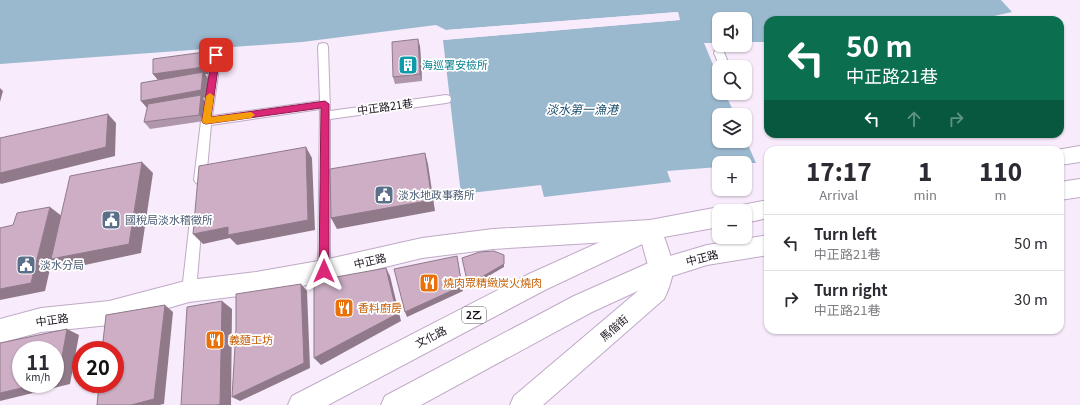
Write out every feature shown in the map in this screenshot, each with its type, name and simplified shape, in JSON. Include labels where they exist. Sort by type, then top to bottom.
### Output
[{"type":"main road","points":[[1064,156],[1080,154]]},
{"type":"main road","points":[[1064,190],[1080,188]]},
{"type":"main road","points":[[752,212],[764,210]]},
{"type":"main road","name":"中正路","points":[[0,331],[41,320],[109,313],[189,291],[256,283],[324,271],[422,248],[493,239],[650,230],[712,218]]},
{"type":"main road","name":"馬偕街","points":[[523,405],[656,291],[661,269],[650,230]]},
{"type":"main road","name":"文化路","points":[[301,405],[537,282],[650,230]]},
{"type":"main road","name":"中正路","points":[[661,269],[708,255],[764,246]]},
{"type":"main road","points":[[394,405],[583,304],[661,269]]},
{"type":"lane","points":[[323,47],[325,110],[324,271]]},
{"type":"lane","points":[[719,52],[722,60]]},
{"type":"lane","points":[[199,190],[206,121],[216,55]]},
{"type":"lane","name":"中正路21巷","points":[[206,121],[446,99]]},
{"type":"lane","points":[[189,291],[198,206]]},
{"type":"water","name":"淡水第一漁港","points":[[0,0],[1001,0],[1012,12],[994,16],[764,16],[764,42],[752,42],[752,12],[712,12],[712,43],[704,43],[712,62],[712,100],[728,100],[732,108],[712,108],[712,148],[749,148],[756,163],[752,163],[752,156],[712,156],[712,168],[667,171],[671,182],[544,197],[541,185],[461,194],[443,40],[679,20],[678,12],[446,30],[436,25],[302,42],[0,64]]},
{"type":"pier","points":[[678,12],[680,20],[443,40],[443,38],[677,18],[676,14],[445,32],[446,30]]},
{"type":"building","name":"海巡署安檢所","points":[[418,39],[420,74],[393,77],[392,42]]},
{"type":"building","points":[[205,52],[204,67],[153,74],[153,59]]},
{"type":"building","points":[[203,72],[201,90],[141,101],[141,83]]},
{"type":"building","points":[[201,95],[199,115],[144,122],[148,104]]},
{"type":"building","points":[[108,114],[106,147],[0,173],[0,138]]},
{"type":"building","points":[[306,147],[308,220],[228,235],[228,227],[193,234],[199,166]]},
{"type":"building","name":"淡水地政事務所","points":[[425,153],[432,200],[331,218],[330,169]]},
{"type":"building","name":"國稅局淡水稽徵所","points":[[142,162],[129,244],[51,259],[70,176]]},
{"type":"building","points":[[50,207],[31,283],[0,289],[0,228],[13,225],[17,213]]},
{"type":"building","points":[[494,251],[504,255],[504,264],[468,285],[462,258],[480,252]]},
{"type":"building","points":[[457,256],[462,286],[405,312],[394,269]]},
{"type":"building","points":[[386,268],[397,314],[314,358],[314,281]]},
{"type":"building","points":[[301,284],[304,363],[232,397],[236,329],[236,294]]},
{"type":"building","points":[[222,301],[220,404],[181,405],[187,307]]},
{"type":"building","points":[[165,305],[154,399],[131,405],[97,405],[98,393],[124,393],[124,341],[103,341],[106,315]]},
{"type":"building","points":[[67,329],[64,346],[64,341],[12,341],[12,390],[0,393],[0,343]]},
{"type":"slow traffic","points":[[210,96],[206,121],[251,115]]},
{"type":"place","name":"海巡署安檢所","points":[[408,65]]},
{"type":"place","name":"淡水地政事務所","points":[[384,195]]},
{"type":"place","name":"國稅局淡水稽徵所","points":[[111,220]]},
{"type":"place","name":"淡水分局","points":[[26,265]]},
{"type":"place","name":"燒肉眾精緻炭火燒肉","points":[[429,283]]},
{"type":"place","name":"香料廚房","points":[[344,308]]},
{"type":"place","name":"義麵工坊","points":[[215,340]]},
{"type":"route","points":[[216,55],[206,121],[325,104],[324,271]]}]
